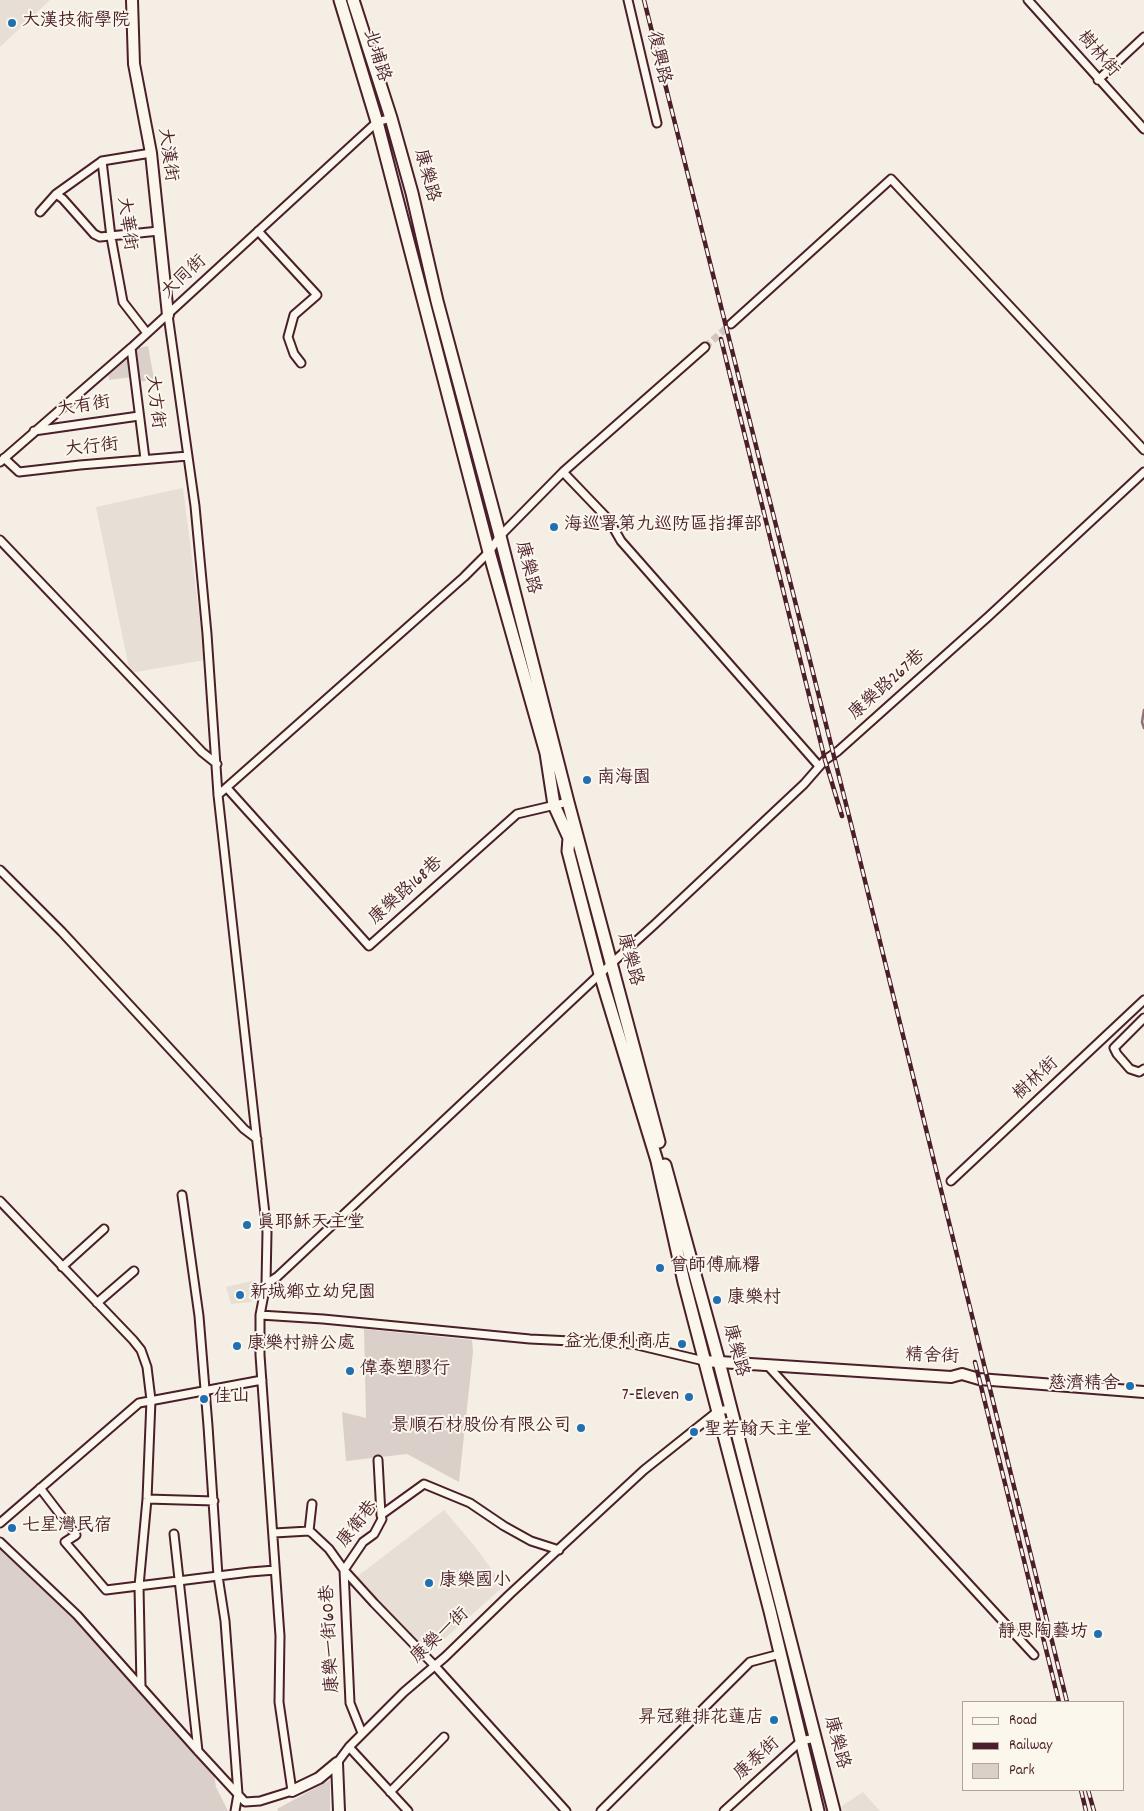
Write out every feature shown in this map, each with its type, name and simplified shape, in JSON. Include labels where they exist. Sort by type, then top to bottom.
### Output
[{"type":"main road","name":"北埔路","points":[[340,0],[377,122]]},
{"type":"main road","name":"北埔路","points":[[353,0],[391,118]]},
{"type":"main road","name":"康樂路","points":[[391,118],[568,802],[719,1362],[834,1811]]},
{"type":"main road","name":"康樂路","points":[[377,122],[489,552],[546,753],[554,805],[570,838],[568,851],[600,974],[657,1161],[684,1282],[780,1654],[818,1811]]},
{"type":"main road","points":[[424,305],[437,300]]},
{"type":"street","name":"大漢街","points":[[132,0],[134,64],[151,153],[168,314]]},
{"type":"street","name":"復興路","points":[[628,0],[657,123]]},
{"type":"street","name":"樹林街","points":[[1028,0],[1144,129]]},
{"type":"street","points":[[1098,80],[1144,38]]},
{"type":"street","name":"大同街","points":[[2,460],[131,348],[377,122],[391,118]]},
{"type":"street","points":[[40,212],[56,194],[102,161],[151,153]]},
{"type":"street","name":"大華街","points":[[102,161],[111,237],[123,302],[147,333]]},
{"type":"street","points":[[731,324],[891,178],[1144,450]]},
{"type":"street","points":[[56,194],[63,199],[94,234],[100,237],[160,231]]},
{"type":"street","points":[[258,231],[317,295],[294,315],[288,337],[294,354],[301,363]]},
{"type":"street","points":[[168,314],[188,456],[207,634],[218,795],[267,1232],[266,1284],[260,1315],[262,1380],[280,1636],[279,1702],[292,1791]]},
{"type":"street","points":[[218,795],[464,577],[489,552],[500,536],[563,472],[705,347]]},
{"type":"street","name":"大方街","points":[[131,348],[145,459]]},
{"type":"street","name":"大有街","points":[[34,432],[139,416]]},
{"type":"street","name":"大行街","points":[[2,460],[19,472],[188,456]]},
{"type":"street","points":[[563,472],[609,520],[622,541],[819,766]]},
{"type":"street","name":"康樂路267巷","points":[[266,1284],[277,1277],[600,974],[656,924],[797,791],[819,766],[989,616],[1144,472]]},
{"type":"street","points":[[0,540],[202,752],[217,764]]},
{"type":"street","name":"康樂路168巷","points":[[227,788],[369,946],[517,814],[568,802]]},
{"type":"street","points":[[0,870],[62,932],[244,1129],[257,1139]]},
{"type":"street","name":"樹林街","points":[[952,1182],[1144,1000]]},
{"type":"street","points":[[1144,1018],[1114,1048],[1116,1054],[1130,1068],[1139,1072],[1144,1069]]},
{"type":"street","points":[[182,1195],[199,1316],[218,1576],[225,1621],[238,1794],[235,1811]]},
{"type":"street","points":[[0,1201],[141,1350],[147,1367],[151,1400],[147,1499],[139,1586],[141,1688]]},
{"type":"street","points":[[62,1267],[104,1229]]},
{"type":"street","points":[[97,1303],[134,1271]]},
{"type":"street","points":[[260,1315],[323,1319],[530,1339],[634,1344],[704,1361]]},
{"type":"street","name":"精舍街","points":[[704,1361],[952,1377],[962,1374],[979,1379],[1144,1392]]},
{"type":"street","points":[[768,1366],[1034,1655]]},
{"type":"street","points":[[0,1523],[139,1403],[262,1380]]},
{"type":"street","name":"康樂一街","points":[[238,1794],[245,1802],[260,1801],[292,1791],[319,1778],[337,1763],[349,1746],[404,1692],[435,1666],[644,1470],[718,1411],[730,1409]]},
{"type":"street","points":[[378,1460],[382,1515]]},
{"type":"street","name":"康衛巷","points":[[344,1570],[363,1542],[374,1534],[382,1519],[382,1515],[424,1484],[470,1503],[514,1533],[559,1550]]},
{"type":"street","points":[[40,1488],[76,1535],[65,1542],[106,1590],[275,1570]]},
{"type":"street","points":[[147,1499],[214,1501]]},
{"type":"street","points":[[309,1531],[312,1504]]},
{"type":"street","points":[[274,1533],[309,1531],[329,1549],[344,1570],[435,1666],[566,1811]]},
{"type":"street","points":[[174,1534],[198,1751]]},
{"type":"street","points":[[0,1542],[77,1615],[238,1794]]},
{"type":"street","name":"康樂一街60巷","points":[[344,1570],[350,1703],[362,1734]]},
{"type":"street","points":[[601,1811],[750,1662],[780,1654]]},
{"type":"street","points":[[390,1792],[444,1737]]},
{"type":"street","name":"康泰街","points":[[724,1811],[801,1741],[815,1738]]},
{"type":"street","points":[[349,1746],[408,1811]]},
{"type":"street","points":[[337,1763],[340,1811]]},
{"type":"shaded area","name":"大漢技術學院","points":[[0,0],[50,0],[0,47]]},
{"type":"shaded area","points":[[183,488],[205,660],[130,673],[96,507]]},
{"type":"shaded area","name":"新城鄉立幼兒園","points":[[255,1280],[251,1302],[231,1304],[226,1287]]},
{"type":"shaded area","name":"康樂國小","points":[[444,1510],[476,1548],[504,1586],[424,1657],[354,1579]]},
{"type":"shaded area","points":[[863,1792],[880,1811],[843,1811],[842,1806]]},
{"type":"green space","points":[[148,346],[154,379],[140,382],[134,349]]},
{"type":"green space","points":[[129,354],[132,377],[109,380],[108,372]]},
{"type":"green space","points":[[364,1329],[472,1340],[473,1352],[459,1482],[407,1454],[346,1461],[342,1412],[366,1418]]},
{"type":"green space","points":[[0,1537],[3,1537],[213,1769],[216,1787],[228,1811],[0,1811]]},
{"type":"green space","points":[[330,1780],[330,1811],[278,1811],[277,1809]]},
{"type":"waterway","points":[[1144,710],[1142,722],[1144,728]]},
{"type":"tunnel","points":[[705,347],[731,324]]},
{"type":"railway","points":[[644,0],[852,828],[1067,1701]]},
{"type":"railway","points":[[721,339],[825,760],[842,816]]},
{"type":"railway","points":[[975,1362],[1059,1701]]},
{"type":"railway","points":[[1081,1791],[1086,1811]]},
{"type":"railway","points":[[1088,1791],[1094,1811]]},
{"type":"place","name":"大漢技術學院","points":[[12,23]]},
{"type":"place","name":"海巡署第九巡防區指揮部","points":[[554,527]]},
{"type":"place","name":"南海園","points":[[587,780]]},
{"type":"place","name":"真耶穌天主堂","points":[[247,1225]]},
{"type":"place","name":"曾師傅麻糬","points":[[660,1268]]},
{"type":"place","name":"新城鄉立幼兒園","points":[[240,1295]]},
{"type":"place","name":"康樂村","points":[[717,1300]]},
{"type":"place","name":"益光便利商店","points":[[682,1344]]},
{"type":"place","name":"康樂村辦公處","points":[[237,1346]]},
{"type":"place","name":"偉泰塑膠行","points":[[350,1371]]},
{"type":"place","name":"慈濟精舍","points":[[1130,1386]]},
{"type":"place","name":"7-Eleven","points":[[689,1397]]},
{"type":"place","name":"佳山","points":[[204,1399]]},
{"type":"place","name":"景順石材股份有限公司","points":[[581,1428]]},
{"type":"place","name":"聖若翰天主堂","points":[[694,1432]]},
{"type":"place","name":"七星灣民宿","points":[[12,1528]]},
{"type":"place","name":"康樂國小","points":[[429,1583]]},
{"type":"place","name":"靜思陶藝坊","points":[[1098,1634]]},
{"type":"place","name":"昇冠雞排花蓮店","points":[[774,1720]]}]
